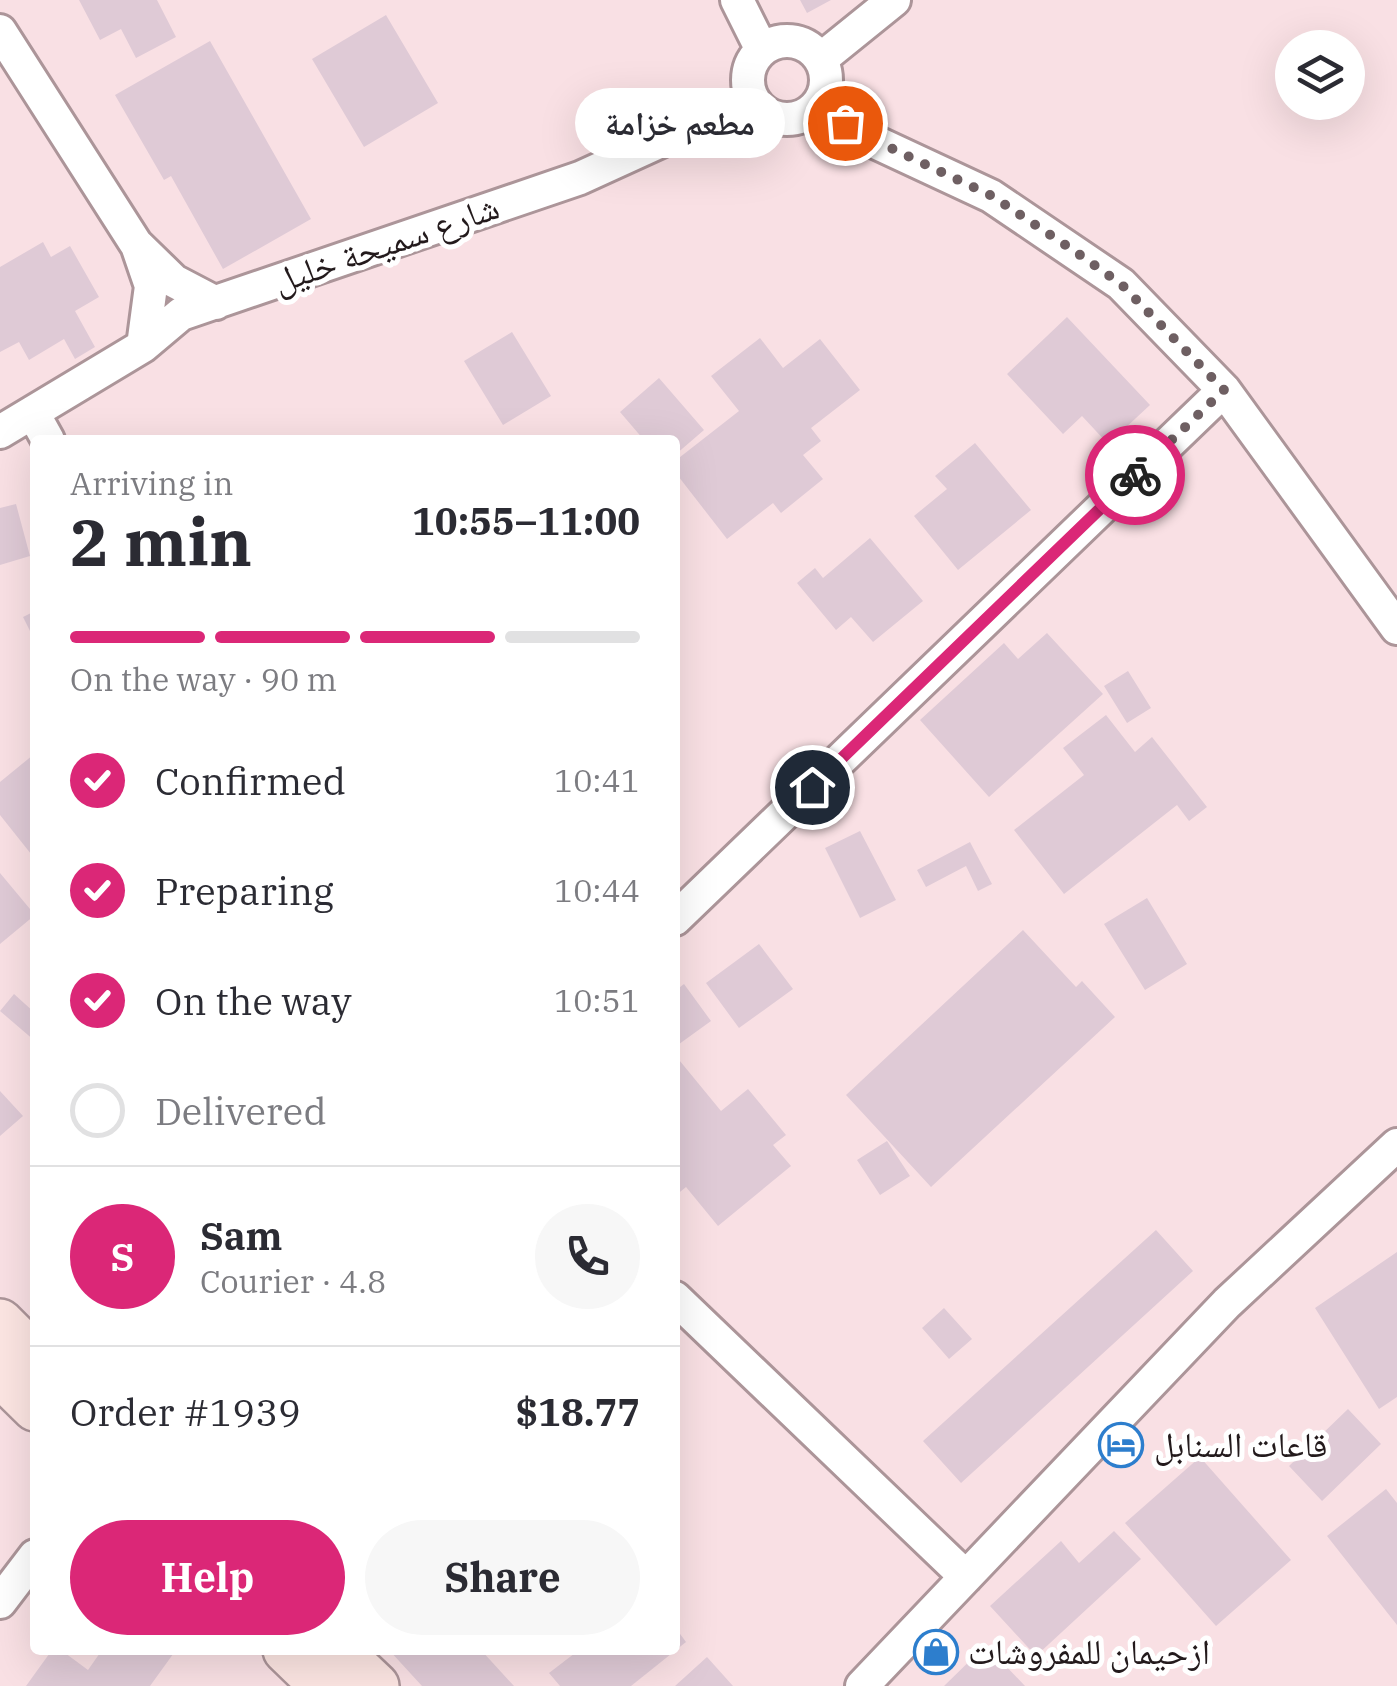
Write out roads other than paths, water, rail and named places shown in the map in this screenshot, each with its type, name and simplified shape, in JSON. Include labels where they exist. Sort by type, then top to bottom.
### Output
[{"type":"main road","points":[[0,1322],[30,1353]]},
{"type":"main road","points":[[0,1374],[30,1403]]},
{"type":"main road","points":[[291,1655],[323,1686]]},
{"type":"main road","points":[[343,1655],[376,1686]]},
{"type":"street","points":[[737,0],[762,50]]},
{"type":"street","points":[[821,60],[894,0]]},
{"type":"street","points":[[0,31],[136,244],[151,286],[143,346]]},
{"type":"street","points":[[786,40],[812,49],[821,60],[826,84],[817,106],[808,114],[784,119],[760,109],[752,99],[748,73],[762,50],[786,40]]},
{"type":"street","name":"شارع سميحة خليل","points":[[0,432],[40,426],[181,314],[580,178],[752,99]]},
{"type":"street","points":[[817,106],[874,140],[992,196],[1121,284],[1224,390],[1397,628]]},
{"type":"street","points":[[136,244],[174,281],[216,302]]},
{"type":"street","points":[[680,914],[1224,390]]},
{"type":"street","points":[[862,1686],[1227,1303],[1397,1145]]},
{"type":"street","points":[[680,1303],[966,1577]]},
{"type":"street","points":[[0,1602],[30,1563]]},
{"type":"place","name":"مطعم خزامة","points":[[845,123]]},
{"type":"place","name":"قاعات السنابل","points":[[1121,1445]]},
{"type":"place","name":"ازحيمان للمفروشات","points":[[936,1652]]}]
